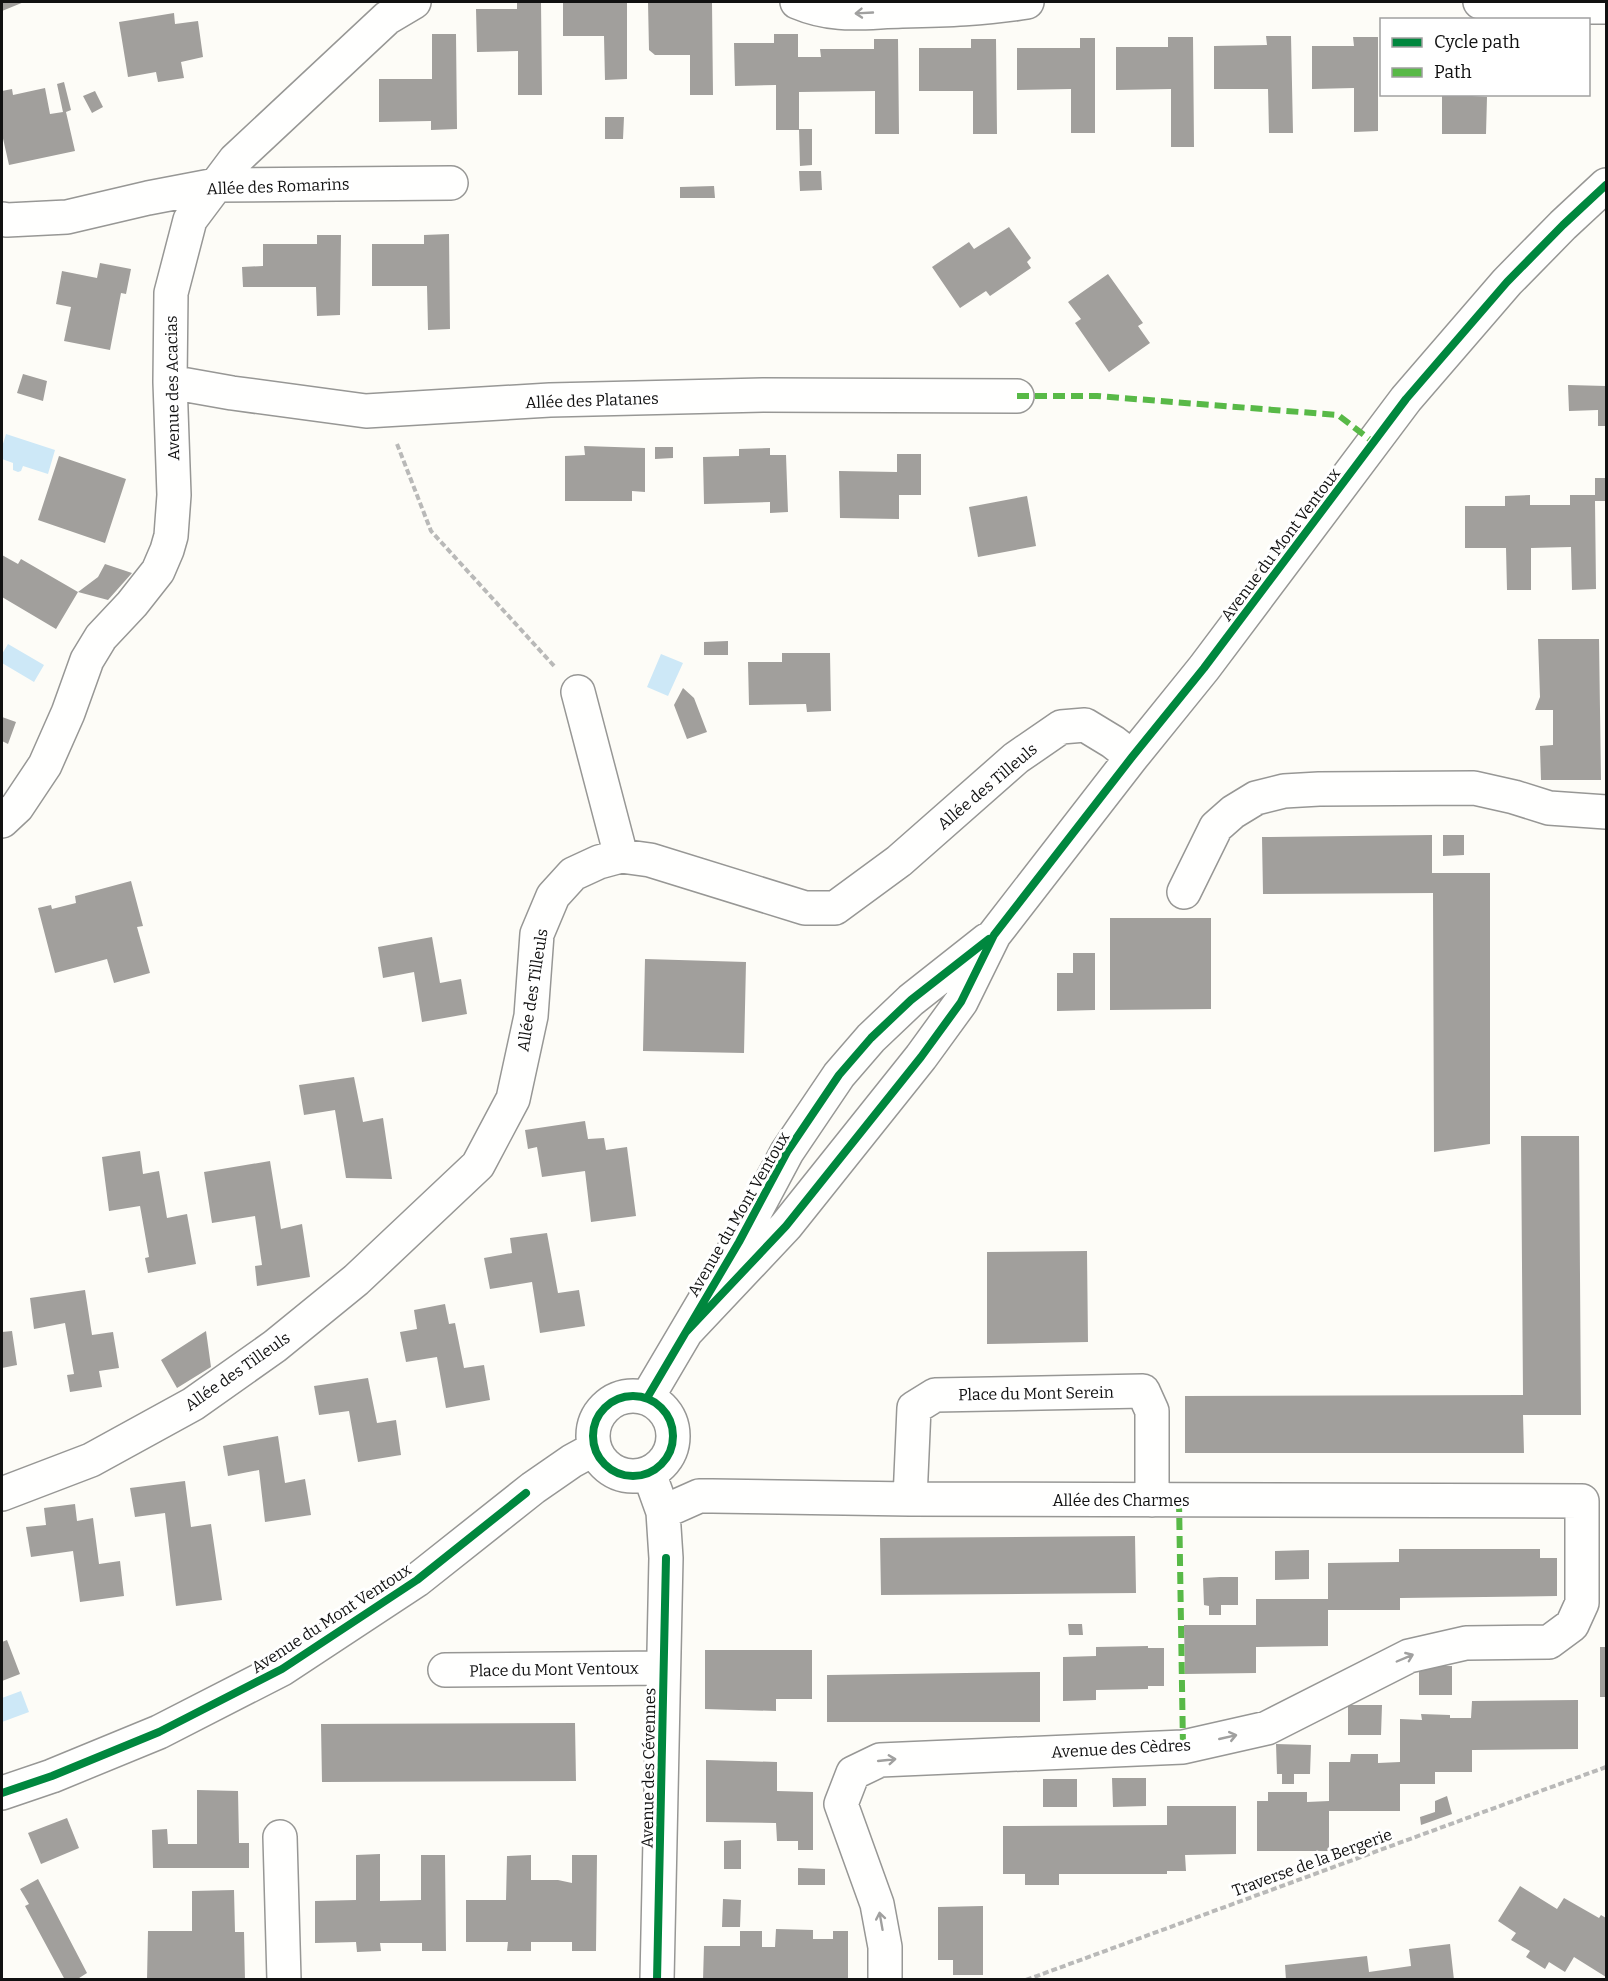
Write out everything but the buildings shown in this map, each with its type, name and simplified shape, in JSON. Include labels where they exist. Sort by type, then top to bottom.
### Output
[{"type":"street","name":"Avenue des Acacias","points":[[2,821],[17,807],[45,765],[64,723],[87,660],[101,637],[132,604],[158,571],[167,550],[171,536],[174,495],[170,382],[171,293],[190,220],[235,160],[387,18],[414,2]]},
{"type":"street","points":[[797,2],[813,8],[845,14],[965,10],[1027,2]]},
{"type":"street","points":[[1480,2],[1524,7],[1606,7]]},
{"type":"street","name":"Allée des Romarins","points":[[2,219],[67,216],[216,185],[451,183]]},
{"type":"street","name":"Avenue du Mont Ventoux","points":[[686,1332],[786,1226],[906,1075],[961,1002],[994,935],[1204,668],[1406,399],[1507,282],[1606,185]]},
{"type":"street","name":"Allée des Platanes","points":[[170,382],[232,393],[366,411],[550,400],[763,395],[1017,396]]},
{"type":"street","points":[[578,692],[621,856]]},
{"type":"street","name":"Allée des Tilleuls","points":[[2,1494],[91,1460],[193,1404],[275,1346],[356,1280],[478,1165],[513,1099],[531,1016],[537,934],[553,896],[573,874],[599,862],[621,856],[650,860],[805,908],[835,908],[899,861],[1016,758],[1061,727],[1085,725],[1132,757]]},
{"type":"street","points":[[1184,892],[1216,827],[1233,812],[1256,798],[1284,791],[1474,788],[1549,808],[1606,812]]},
{"type":"street","name":"Avenue du Mont Ventoux","points":[[647,1398],[739,1242],[787,1152],[839,1075],[872,1038],[911,1000],[994,935]]},
{"type":"street","name":"Place du Mont Serein","points":[[910,1500],[914,1408],[935,1395],[1143,1391],[1152,1411],[1152,1500]]},
{"type":"street","points":[[634,1395],[647,1398],[659,1405],[668,1415],[673,1442],[669,1455],[660,1466],[649,1473],[636,1477],[616,1473],[600,1461],[594,1449],[592,1436],[594,1423],[600,1412],[621,1397],[634,1395]]},
{"type":"street","name":"Avenue du Mont Ventoux","points":[[2,1793],[52,1776],[159,1732],[282,1669],[417,1580],[533,1488],[594,1449]]},
{"type":"street","name":"Avenue des Cévennes","points":[[649,1473],[663,1512],[666,1558],[657,1980]]},
{"type":"street","name":"Allée des Charmes","points":[[663,1512],[699,1496],[910,1500],[1152,1500],[1594,1494]]},
{"type":"street","name":"Avenue des Cèdres","points":[[885,1980],[885,1947],[878,1904],[841,1804],[853,1773],[880,1760],[1183,1747],[1267,1728],[1409,1656],[1466,1643],[1549,1642],[1572,1625],[1582,1603],[1594,1494]]},
{"type":"street","name":"Place du Mont Ventoux","points":[[445,1670],[663,1668]]},
{"type":"street","points":[[280,1838],[284,1980]]},
{"type":"path","points":[[384,410],[431,531],[578,692]]},
{"type":"water","points":[[6,434],[55,450],[48,474],[23,466],[21,471],[13,470],[13,463],[2,459],[2,447]]},
{"type":"water","points":[[8,644],[44,665],[34,682],[2,663],[2,654]]},
{"type":"water","points":[[661,654],[683,663],[668,696],[647,687]]},
{"type":"water","points":[[21,1691],[29,1712],[2,1722],[2,1698]]},
{"type":"marked path","points":[[1017,396],[1097,396],[1338,415],[1373,442]]},
{"type":"marked path","points":[[1179,1500],[1183,1747]]},
{"type":"cycle path","points":[[686,1332],[786,1226],[921,1057],[961,1002],[994,935],[1204,668],[1406,399],[1507,282],[1606,185]]},
{"type":"cycle path","points":[[647,1398],[739,1242],[787,1152],[839,1075],[871,1038],[911,1000],[989,939]]},
{"type":"cycle path","points":[[625,1396],[641,1396],[662,1407],[673,1428],[673,1436],[673,1444],[662,1465],[641,1476],[625,1476],[611,1470],[599,1458],[593,1444],[593,1428],[599,1414],[611,1402],[625,1396]]},
{"type":"cycle path","points":[[2,1793],[52,1776],[159,1732],[282,1669],[417,1580],[526,1493]]},
{"type":"cycle path","points":[[657,1980],[666,1558]]}]
